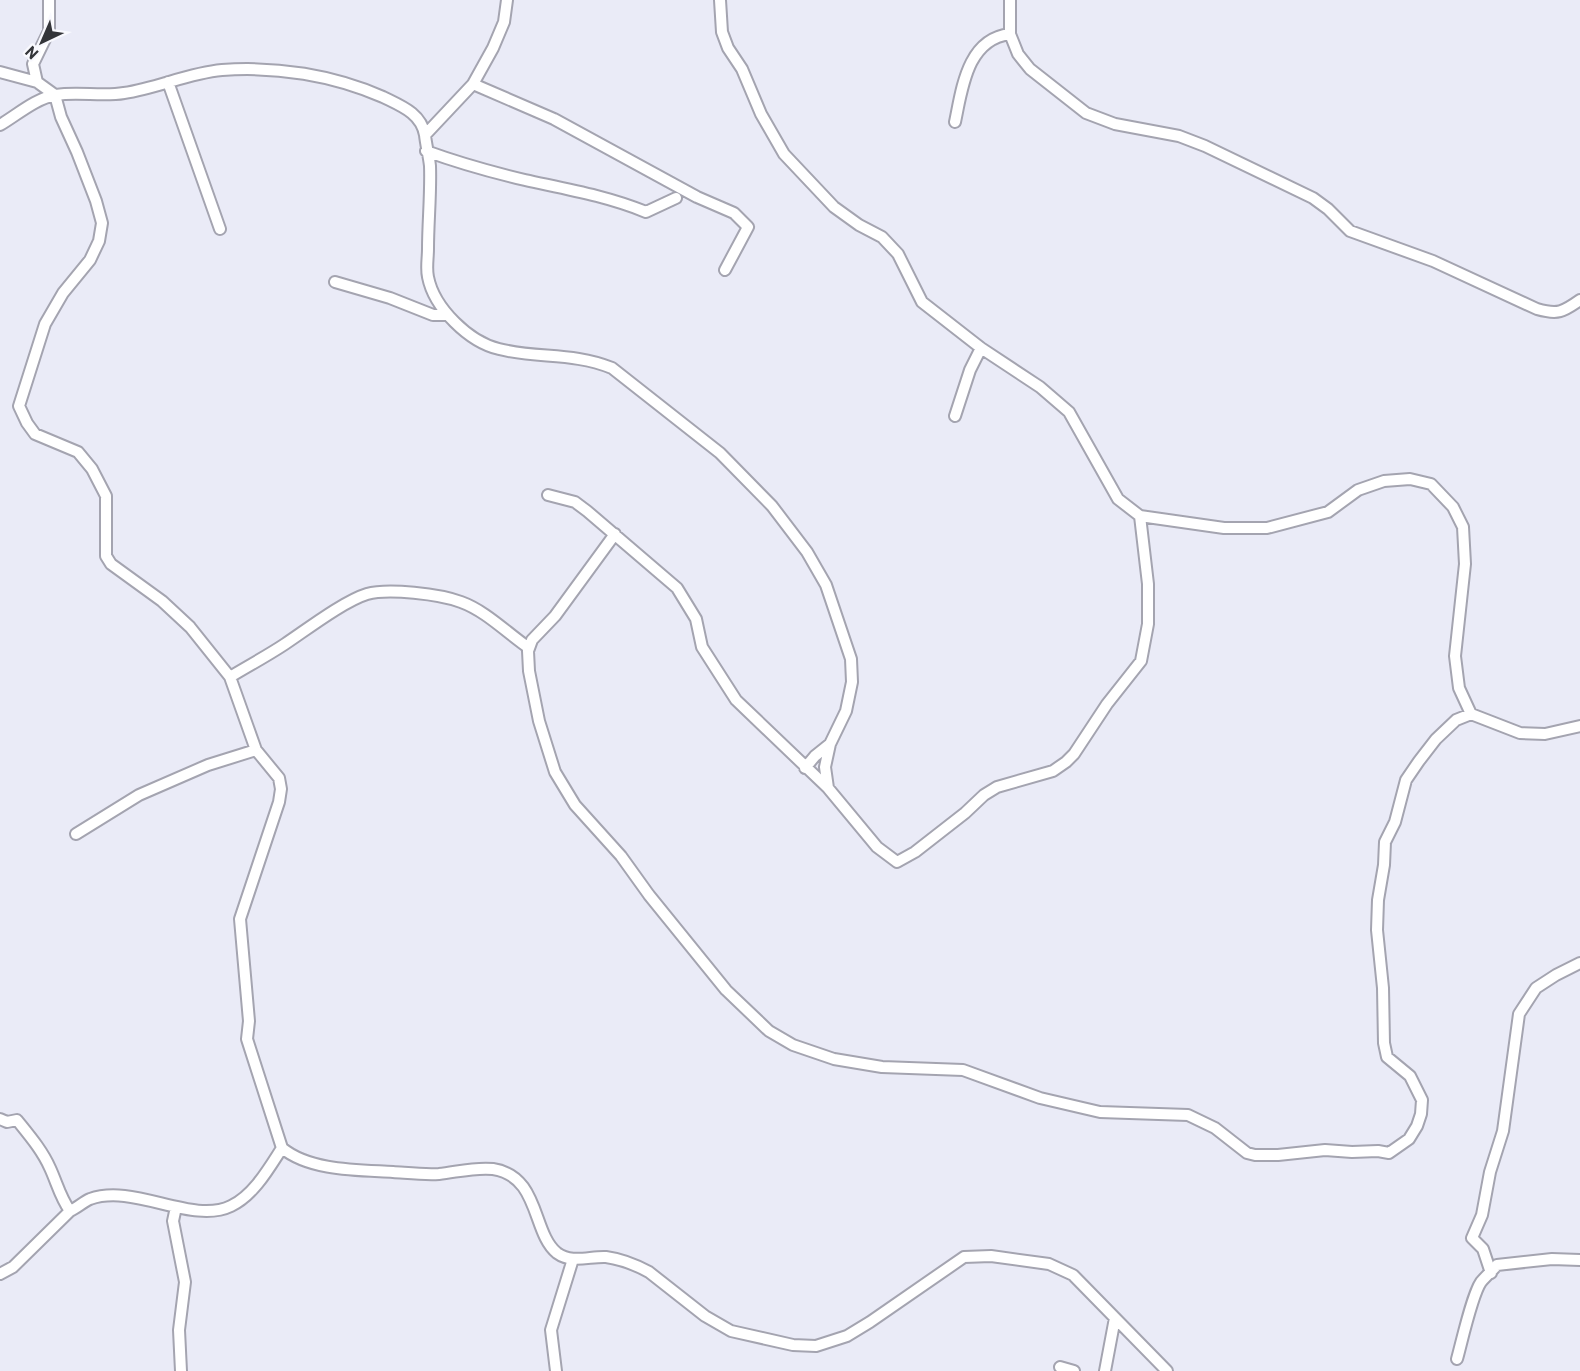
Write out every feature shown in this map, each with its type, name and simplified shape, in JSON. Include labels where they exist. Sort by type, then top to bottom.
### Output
[{"type":"street","points":[[37,82],[33,64],[49,31],[49,0]]},
{"type":"street","points":[[425,135],[473,84],[504,22],[507,0]]},
{"type":"street","points":[[720,0],[722,32],[728,48],[742,69],[761,114],[784,154],[834,207],[859,225],[882,237],[898,254],[922,302],[981,348],[1040,387],[1069,412],[1118,499],[1140,516],[1224,528],[1267,528],[1329,512],[1358,490],[1384,481],[1410,479],[1431,484],[1453,507],[1463,527],[1465,564],[1455,656],[1459,688],[1471,714]]},
{"type":"street","points":[[1010,0],[1010,34],[1018,54],[1030,69],[1086,113],[1115,124],[1179,136],[1205,146],[1313,198],[1340,219],[1350,231],[1433,261],[1537,309],[1550,313],[1564,311],[1580,300]]},
{"type":"street","points":[[955,122],[963,84],[981,47],[991,39],[1010,34]]},
{"type":"street","points":[[0,125],[37,102],[55,95],[123,94],[186,76],[222,70],[272,70],[326,77],[361,87],[414,114],[423,125],[430,164],[428,277],[448,315],[485,345],[523,354],[561,355],[593,360],[612,368],[720,453],[772,506],[807,552],[826,585],[851,659],[852,682],[846,711],[830,744],[825,765],[828,788]]},
{"type":"street","points":[[0,72],[37,82],[55,95],[61,117],[83,166],[102,223],[99,241],[90,260],[63,293],[45,324],[19,406],[35,434],[78,452],[92,469],[106,496],[105,550],[111,564],[162,601],[190,627],[230,677],[256,750],[279,778],[281,789],[279,802],[240,919],[249,1021],[247,1040],[282,1148],[310,1162],[363,1170],[425,1174],[480,1168],[502,1171],[518,1182],[530,1196],[551,1247],[558,1254],[573,1259],[606,1257],[637,1265],[650,1272],[680,1298],[720,1326],[742,1334],[800,1346],[822,1345],[847,1335],[888,1310],[958,1260],[970,1256],[991,1256],[1056,1266],[1073,1275],[1167,1371]]},
{"type":"street","points":[[168,82],[220,229]]},
{"type":"street","points":[[473,84],[554,119],[697,197],[734,213],[748,227],[725,270]]},
{"type":"street","points":[[426,151],[459,163],[618,200],[646,212],[676,198]]},
{"type":"street","points":[[335,282],[390,298],[418,311],[433,315],[448,315]]},
{"type":"street","points":[[956,416],[970,370],[981,348]]},
{"type":"street","points":[[548,495],[575,502],[677,588],[696,620],[702,647],[736,700],[828,788],[877,847],[897,862],[915,852],[984,795],[997,787],[1053,771],[1066,762],[1141,661],[1148,624],[1148,584],[1140,516]]},
{"type":"street","points":[[615,534],[551,621],[532,640],[529,648],[530,682],[539,721],[555,772],[568,795],[621,856],[649,895],[726,990],[769,1030],[793,1045],[834,1059],[882,1067],[963,1070],[1040,1098],[1100,1112],[1188,1115],[1215,1128],[1247,1153],[1255,1155],[1325,1150],[1389,1153],[1409,1139],[1417,1126],[1422,1100],[1410,1076],[1387,1057],[1384,1043],[1383,988],[1377,930],[1385,842],[1395,822],[1406,780],[1436,739],[1456,720],[1471,714],[1520,733],[1545,734],[1580,726]]},
{"type":"street","points":[[230,677],[349,603],[366,594],[384,591],[438,596],[463,602],[487,616],[529,648]]},
{"type":"street","points":[[808,771],[815,756],[830,744]]},
{"type":"street","points":[[76,834],[139,795],[208,765],[256,750]]},
{"type":"street","points":[[808,771],[825,765]]},
{"type":"street","points":[[1491,1273],[1483,1249],[1472,1238],[1482,1215],[1490,1172],[1503,1131],[1520,1014],[1536,988],[1580,963]]},
{"type":"street","points":[[0,1119],[7,1122],[17,1120],[31,1138],[44,1156],[59,1194],[70,1211]]},
{"type":"street","points":[[0,1274],[13,1267],[70,1211],[91,1199],[111,1196],[151,1199],[176,1208],[200,1210],[217,1210],[231,1206],[244,1197],[265,1174],[282,1148]]},
{"type":"street","points":[[176,1208],[173,1221],[185,1282],[179,1330],[181,1371]]},
{"type":"street","points":[[556,1371],[551,1330],[573,1259]]},
{"type":"street","points":[[1457,1359],[1481,1282],[1497,1265],[1552,1259],[1580,1260]]},
{"type":"street","points":[[1105,1371],[1115,1318]]},
{"type":"street","points":[[1060,1367],[1074,1371]]}]
